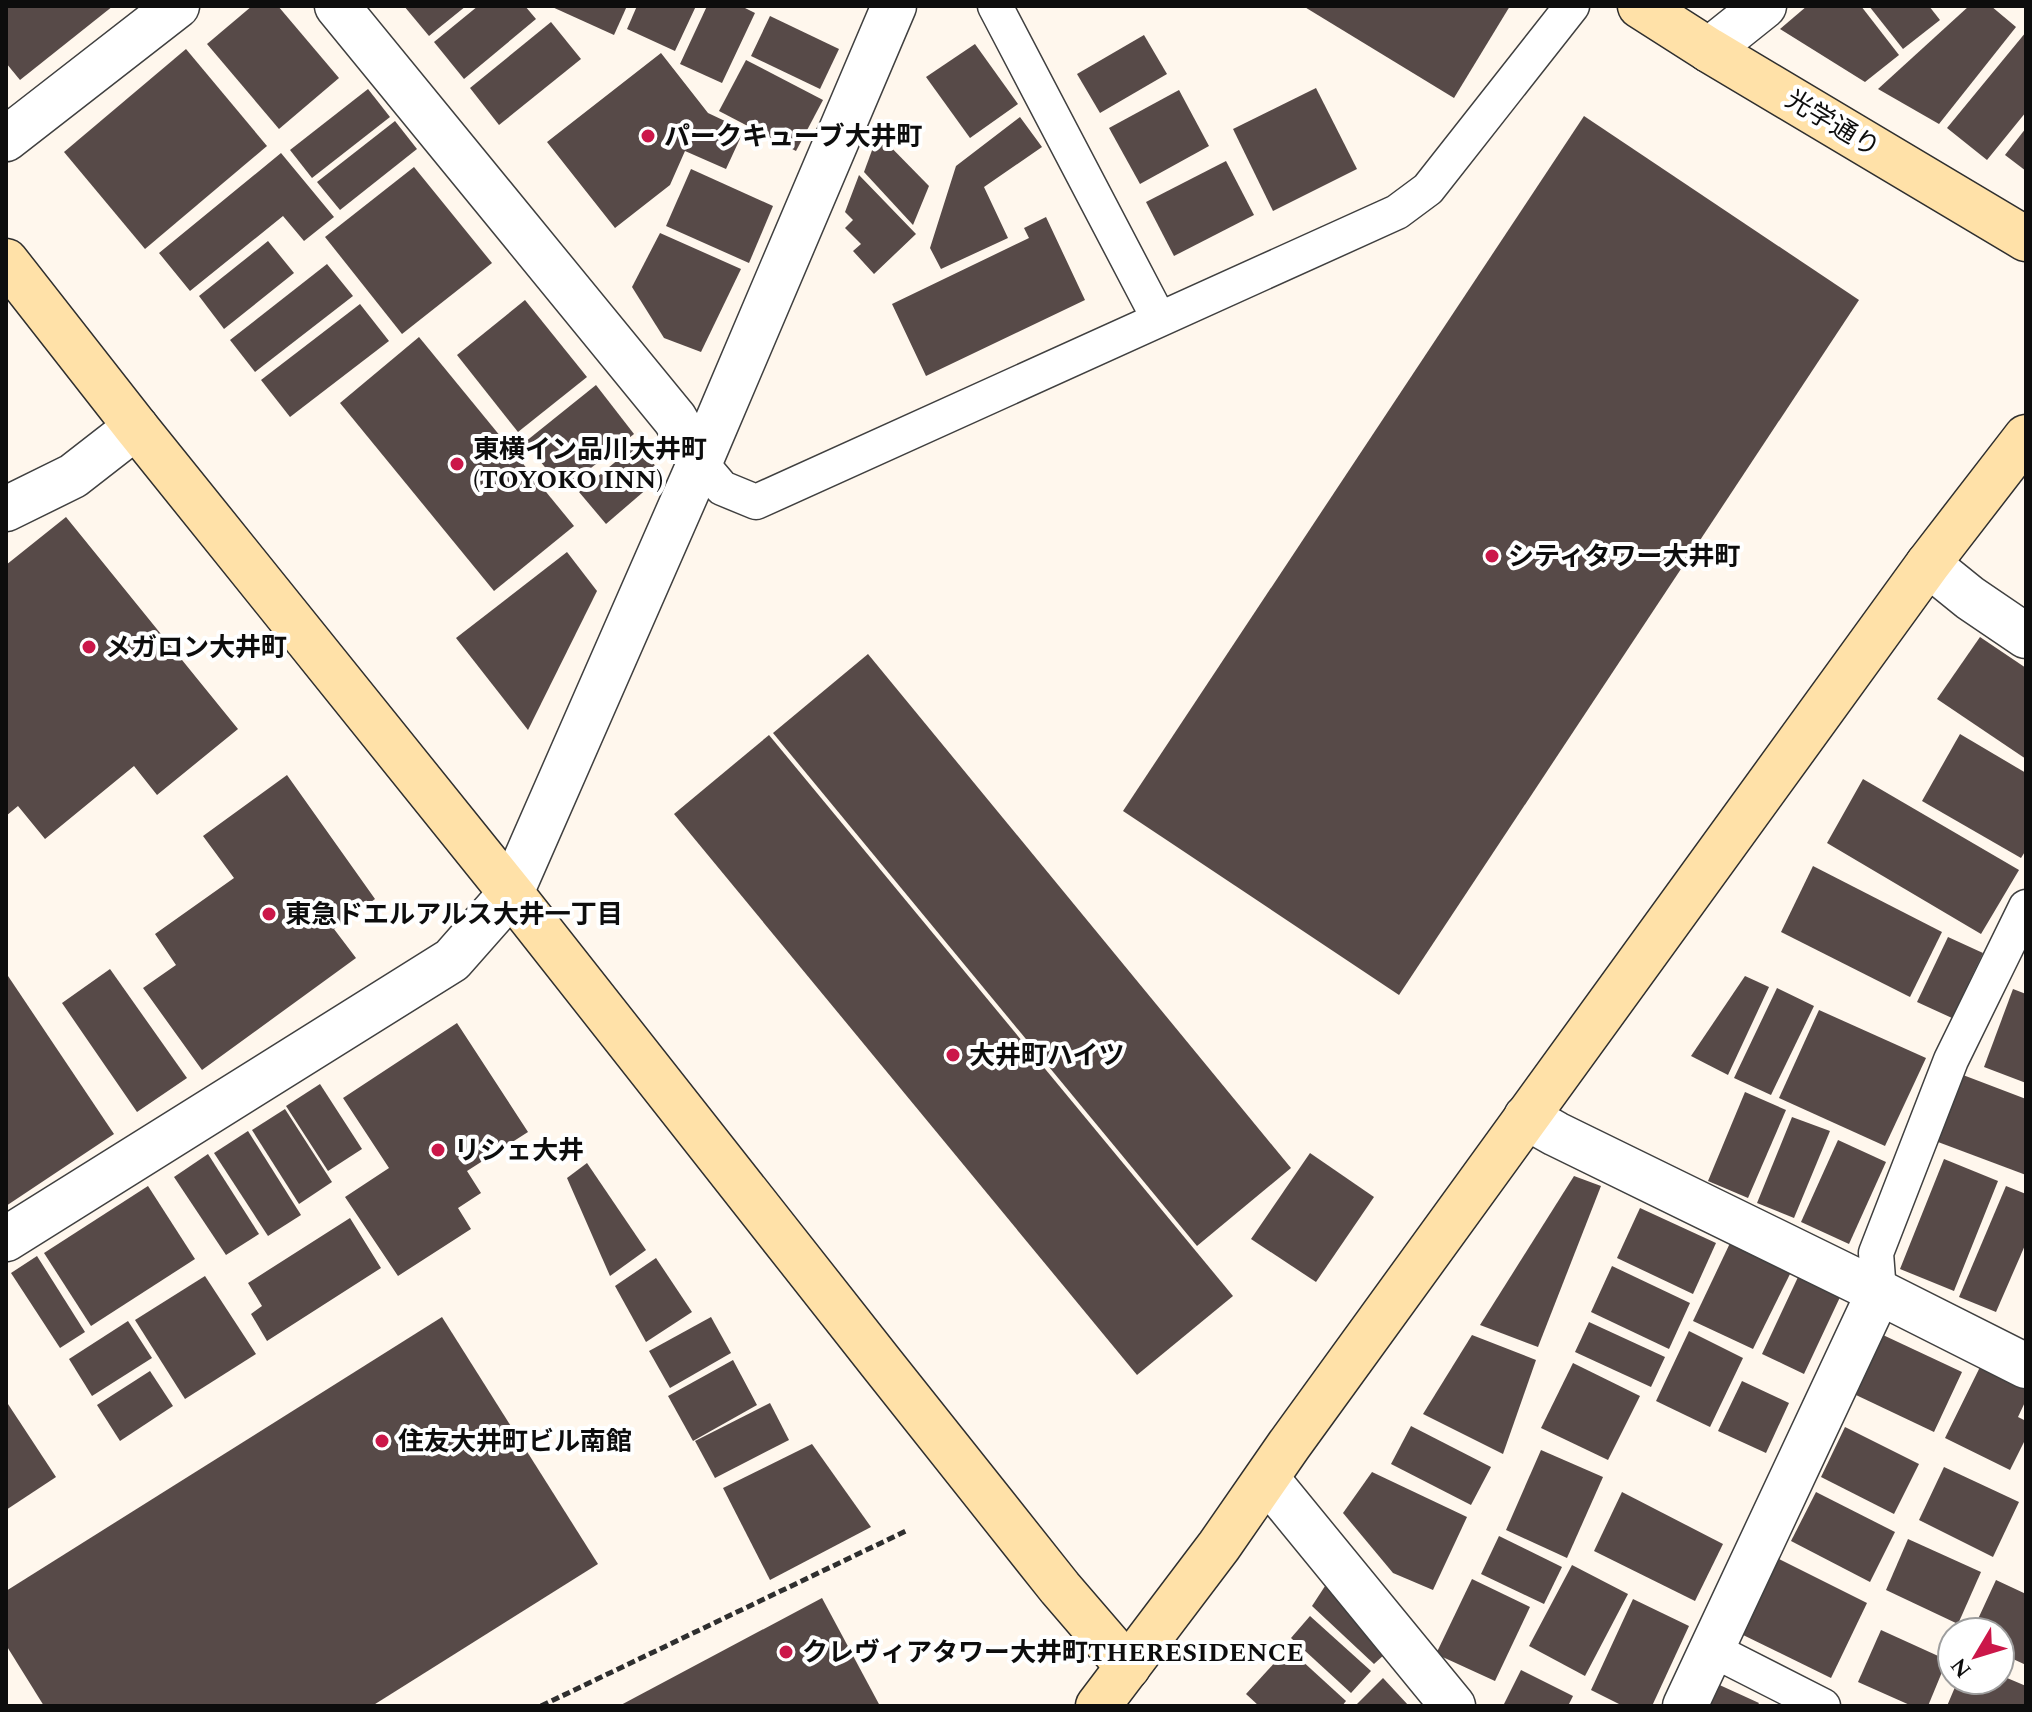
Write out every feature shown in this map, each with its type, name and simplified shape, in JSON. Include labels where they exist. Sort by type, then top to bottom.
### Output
[{"type":"street","points":[[6,139],[177,6]]},
{"type":"street","points":[[337,6],[675,419],[700,462]]},
{"type":"street","name":"光学通り","points":[[1640,6],[2026,239]]},
{"type":"street","points":[[1709,50],[1764,6]]},
{"type":"street","points":[[6,1239],[452,960],[511,893],[700,462],[881,11]]},
{"type":"street","points":[[6,261],[511,893],[921,1414],[1060,1588],[1128,1667]]},
{"type":"street","points":[[6,509],[73,476],[136,427]]},
{"type":"street","points":[[1098,1706],[1219,1546],[1928,564],[2026,437]]},
{"type":"street","points":[[1928,564],[1970,598],[2026,636]]},
{"type":"street","points":[[1526,1117],[2026,1366]]},
{"type":"street","points":[[1685,1706],[1879,1292]]},
{"type":"street","points":[[1267,1479],[1453,1706]]},
{"type":"lane","points":[[995,6],[1159,319]]},
{"type":"lane","points":[[700,462],[722,488],[756,502],[1397,212],[1428,189],[1572,6]]},
{"type":"lane","points":[[1879,1292],[1876,1253],[1951,1060],[2026,907]]},
{"type":"lane","points":[[1713,1650],[1823,1706]]},
{"type":"path","points":[[541,1706],[908,1530]]},
{"type":"building","points":[[6,6],[113,6],[20,80],[6,63]]},
{"type":"building","points":[[252,6],[278,6],[339,78],[279,129],[207,44]]},
{"type":"building","points":[[404,6],[466,6],[429,36]]},
{"type":"building","points":[[478,6],[525,6],[536,19],[464,79],[434,42]]},
{"type":"building","points":[[550,6],[627,6],[614,35]]},
{"type":"building","points":[[637,6],[696,6],[675,51],[627,29]]},
{"type":"building","points":[[707,6],[741,6],[755,13],[722,83],[680,64]]},
{"type":"building","points":[[1303,6],[1510,6],[1454,98]]},
{"type":"building","points":[[1807,6],[1861,6],[1899,55],[1865,82],[1780,29]]},
{"type":"building","points":[[1869,6],[1929,6],[1940,20],[1903,49]]},
{"type":"building","points":[[1969,6],[1991,6],[2016,27],[1939,124],[1878,89]]},
{"type":"building","points":[[770,16],[839,49],[820,89],[751,56]]},
{"type":"building","points":[[551,22],[581,59],[499,125],[470,88]]},
{"type":"building","points":[[2026,32],[2026,112],[1987,160],[1947,128]]},
{"type":"building","points":[[1144,35],[1167,74],[1100,113],[1077,74]]},
{"type":"building","points":[[975,44],[1018,104],[970,138],[926,77]]},
{"type":"building","points":[[186,49],[267,146],[145,249],[64,152]]},
{"type":"building","name":"パークキューブ大井町","points":[[661,53],[708,113],[744,130],[726,169],[685,151],[670,185],[615,228],[547,142]]},
{"type":"building","points":[[746,60],[823,100],[796,151],[719,111]]},
{"type":"building","points":[[1316,88],[1357,169],[1273,211],[1233,129]]},
{"type":"building","points":[[368,89],[390,117],[312,178],[290,150]]},
{"type":"building","points":[[1179,90],[1209,146],[1140,184],[1109,128]]},
{"type":"building","name":"シティタワー大井町","points":[[1584,116],[1859,300],[1399,995],[1123,811]]},
{"type":"building","points":[[1020,117],[1042,147],[984,187],[1008,238],[941,269],[930,248],[956,166]]},
{"type":"building","points":[[395,121],[417,149],[340,210],[317,182]]},
{"type":"building","points":[[2026,128],[2026,171],[2005,155]]},
{"type":"building","points":[[878,134],[929,186],[913,225],[864,172]]},
{"type":"building","points":[[281,153],[334,217],[304,241],[283,216],[190,291],[159,253]]},
{"type":"building","points":[[1226,161],[1254,215],[1174,256],[1146,202]]},
{"type":"building","points":[[414,167],[492,263],[402,334],[325,237]]},
{"type":"building","points":[[691,169],[773,206],[749,263],[666,226]]},
{"type":"building","points":[[859,175],[916,234],[874,274],[853,251],[861,244],[845,228],[853,220],[845,212]]},
{"type":"building","points":[[1046,217],[1085,300],[926,376],[892,304],[1029,238],[1024,228]]},
{"type":"building","points":[[660,233],[741,269],[701,352],[664,338],[632,287]]},
{"type":"building","points":[[268,241],[294,273],[224,329],[199,296]]},
{"type":"building","points":[[327,264],[353,296],[255,372],[230,340]]},
{"type":"building","points":[[525,300],[587,377],[518,432],[457,355]]},
{"type":"building","points":[[360,304],[389,341],[290,417],[261,380]]},
{"type":"building","name":"東横イン品川大井町 (TOYOKO INN)","points":[[419,337],[574,526],[494,591],[340,403]]},
{"type":"building","points":[[596,385],[634,434],[563,490],[525,442]]},
{"type":"building","points":[[637,444],[663,475],[606,524],[579,492]]},
{"type":"building","name":"メガロン大井町","points":[[66,517],[238,729],[157,795],[134,766],[45,839],[18,806],[6,816],[6,565]]},
{"type":"building","points":[[567,552],[597,591],[528,730],[456,638]]},
{"type":"building","points":[[1980,637],[2026,668],[2026,759],[1937,699]]},
{"type":"building","name":"大井町ハイツ","points":[[868,654],[1291,1168],[1197,1246],[773,733]]},
{"type":"building","points":[[1960,734],[2026,773],[2026,850],[2021,858],[1922,801]]},
{"type":"building","name":"大井町ハイツ","points":[[769,735],[1233,1296],[1137,1375],[674,814]]},
{"type":"building","name":"東急ドエルアルス大井一丁目","points":[[287,775],[375,899],[334,929],[356,958],[202,1070],[143,988],[176,965],[155,934],[234,878],[203,836]]},
{"type":"building","points":[[1863,779],[2019,870],[1981,934],[1827,843]]},
{"type":"building","points":[[1813,866],[1942,932],[1910,997],[1781,932]]},
{"type":"building","points":[[1948,937],[1983,953],[1952,1018],[1917,1002]]},
{"type":"building","points":[[110,969],[187,1078],[137,1112],[62,1003]]},
{"type":"building","points":[[6,973],[114,1134],[6,1206]]},
{"type":"building","points":[[1745,976],[1769,987],[1728,1075],[1691,1056]]},
{"type":"building","points":[[1777,988],[1814,1006],[1771,1095],[1734,1078]]},
{"type":"building","points":[[2013,989],[2026,994],[2026,1083],[1984,1067]]},
{"type":"building","points":[[1819,1010],[1926,1058],[1885,1146],[1779,1098]]},
{"type":"building","name":"リシェ大井","points":[[457,1023],[528,1132],[467,1171],[481,1193],[458,1208],[471,1229],[398,1276],[345,1197],[389,1168],[343,1098]]},
{"type":"building","points":[[1963,1075],[2026,1099],[2026,1175],[1938,1142]]},
{"type":"building","points":[[320,1084],[362,1149],[328,1171],[286,1106]]},
{"type":"building","points":[[1745,1092],[1786,1110],[1748,1198],[1708,1181]]},
{"type":"building","points":[[285,1109],[332,1182],[299,1204],[252,1130]]},
{"type":"building","points":[[1792,1117],[1830,1131],[1794,1218],[1757,1203]]},
{"type":"building","points":[[248,1131],[301,1215],[268,1236],[214,1153]]},
{"type":"building","points":[[1838,1140],[1886,1162],[1849,1244],[1801,1222]]},
{"type":"building","points":[[1310,1153],[1374,1197],[1316,1282],[1251,1239]]},
{"type":"building","points":[[208,1154],[259,1234],[226,1255],[174,1177]]},
{"type":"building","points":[[1944,1159],[1998,1181],[1954,1291],[1900,1269]]},
{"type":"building","points":[[587,1163],[646,1250],[610,1276],[567,1178]]},
{"type":"building","points":[[1574,1176],[1601,1186],[1538,1347],[1480,1325]]},
{"type":"building","points":[[148,1186],[195,1259],[91,1326],[44,1253]]},
{"type":"building","points":[[2006,1186],[2026,1194],[2026,1243],[1996,1312],[1959,1297]]},
{"type":"building","points":[[1640,1208],[1716,1243],[1693,1294],[1617,1258]]},
{"type":"building","points":[[350,1218],[381,1268],[267,1341],[251,1314],[262,1306],[248,1283]]},
{"type":"building","points":[[1731,1241],[1792,1270],[1753,1349],[1693,1321]]},
{"type":"building","points":[[37,1256],[85,1332],[60,1348],[11,1273]]},
{"type":"building","points":[[656,1258],[692,1312],[646,1342],[615,1286]]},
{"type":"building","points":[[1612,1266],[1690,1303],[1669,1349],[1591,1312]]},
{"type":"building","points":[[1799,1275],[1841,1295],[1804,1374],[1762,1354]]},
{"type":"building","points":[[205,1276],[256,1354],[185,1399],[135,1320]]},
{"type":"building","name":"住友大井町ビル南館","points":[[442,1317],[598,1564],[372,1706],[44,1706],[6,1645],[6,1591]]},
{"type":"building","points":[[711,1317],[731,1353],[670,1388],[649,1351]]},
{"type":"building","points":[[128,1321],[152,1358],[92,1396],[69,1359]]},
{"type":"building","points":[[1589,1322],[1665,1357],[1651,1387],[1575,1352]]},
{"type":"building","points":[[1689,1331],[1743,1358],[1710,1427],[1656,1401]]},
{"type":"building","points":[[1472,1335],[1536,1360],[1503,1454],[1423,1414]]},
{"type":"building","points":[[1883,1335],[1962,1372],[1934,1432],[1856,1395]]},
{"type":"building","points":[[733,1360],[757,1405],[693,1441],[668,1396]]},
{"type":"building","points":[[1573,1363],[1640,1396],[1608,1460],[1541,1428]]},
{"type":"building","points":[[1980,1367],[2026,1389],[2026,1400],[2018,1417],[2026,1421],[2026,1438],[2010,1470],[1945,1438]]},
{"type":"building","points":[[150,1371],[173,1406],[120,1441],[97,1405]]},
{"type":"building","points":[[1742,1381],[1789,1403],[1766,1453],[1718,1431]]},
{"type":"building","points":[[6,1401],[56,1477],[6,1510]]},
{"type":"building","points":[[770,1403],[789,1440],[715,1478],[695,1441]]},
{"type":"building","points":[[1411,1426],[1491,1467],[1471,1505],[1391,1464]]},
{"type":"building","points":[[1845,1427],[1919,1464],[1894,1514],[1821,1477]]},
{"type":"building","points":[[812,1444],[871,1527],[770,1580],[723,1488]]},
{"type":"building","points":[[1541,1450],[1603,1477],[1567,1558],[1506,1530]]},
{"type":"building","points":[[1944,1467],[2019,1502],[1993,1557],[1919,1520]]},
{"type":"building","points":[[1372,1472],[1467,1517],[1433,1590],[1393,1573],[1343,1513]]},
{"type":"building","points":[[1622,1492],[1723,1544],[1695,1601],[1594,1551]]},
{"type":"building","points":[[1816,1492],[1895,1532],[1870,1582],[1791,1541]]},
{"type":"building","points":[[1499,1536],[1562,1567],[1544,1604],[1481,1574]]},
{"type":"building","points":[[1908,1539],[1981,1572],[1962,1616],[1941,1616],[1886,1590]]},
{"type":"building","points":[[1775,1557],[1867,1603],[1831,1678],[1739,1633]]},
{"type":"building","points":[[1572,1565],[1628,1594],[1585,1676],[1529,1646]]},
{"type":"building","points":[[1472,1579],[1530,1607],[1495,1681],[1436,1654]]},
{"type":"building","points":[[1996,1580],[2026,1594],[2026,1665],[2016,1660],[2016,1616],[1979,1616]]},
{"type":"building","points":[[1327,1583],[1386,1653],[1374,1664],[1312,1606]]},
{"type":"building","name":"クレヴィアタワー大井町THERESIDENCE","points":[[822,1598],[880,1706],[619,1706]]},
{"type":"building","points":[[1633,1599],[1689,1626],[1652,1706],[1623,1706],[1591,1690]]},
{"type":"building","points":[[1310,1616],[1371,1671],[1351,1693],[1291,1638]]},
{"type":"building","points":[[1881,1630],[1936,1655],[1936,1687],[1928,1706],[1912,1706],[1858,1682]]},
{"type":"building","points":[[1288,1648],[1346,1701],[1342,1706],[1259,1706],[1246,1694]]},
{"type":"building","points":[[1521,1670],[1573,1696],[1568,1706],[1503,1706]]},
{"type":"building","points":[[1383,1678],[1409,1706],[1355,1706]]},
{"type":"building","points":[[1713,1682],[1759,1703],[1757,1706],[1702,1706]]},
{"type":"building","points":[[2016,1682],[2026,1686],[2026,1706],[1947,1706],[1951,1696],[2016,1696]]},
{"type":"place","name":"パークキューブ大井町","points":[[648,136]]},
{"type":"place","name":"東横イン品川大井町 (TOYOKO INN)","points":[[457,464]]},
{"type":"place","name":"シティタワー大井町","points":[[1492,556]]},
{"type":"place","name":"メガロン大井町","points":[[89,647]]},
{"type":"place","name":"東急ドエルアルス大井一丁目","points":[[269,914]]},
{"type":"place","name":"大井町ハイツ","points":[[953,1055]]},
{"type":"place","name":"リシェ大井","points":[[438,1150]]},
{"type":"place","name":"住友大井町ビル南館","points":[[382,1441]]},
{"type":"place","name":"クレヴィアタワー大井町THERESIDENCE","points":[[786,1652]]}]
